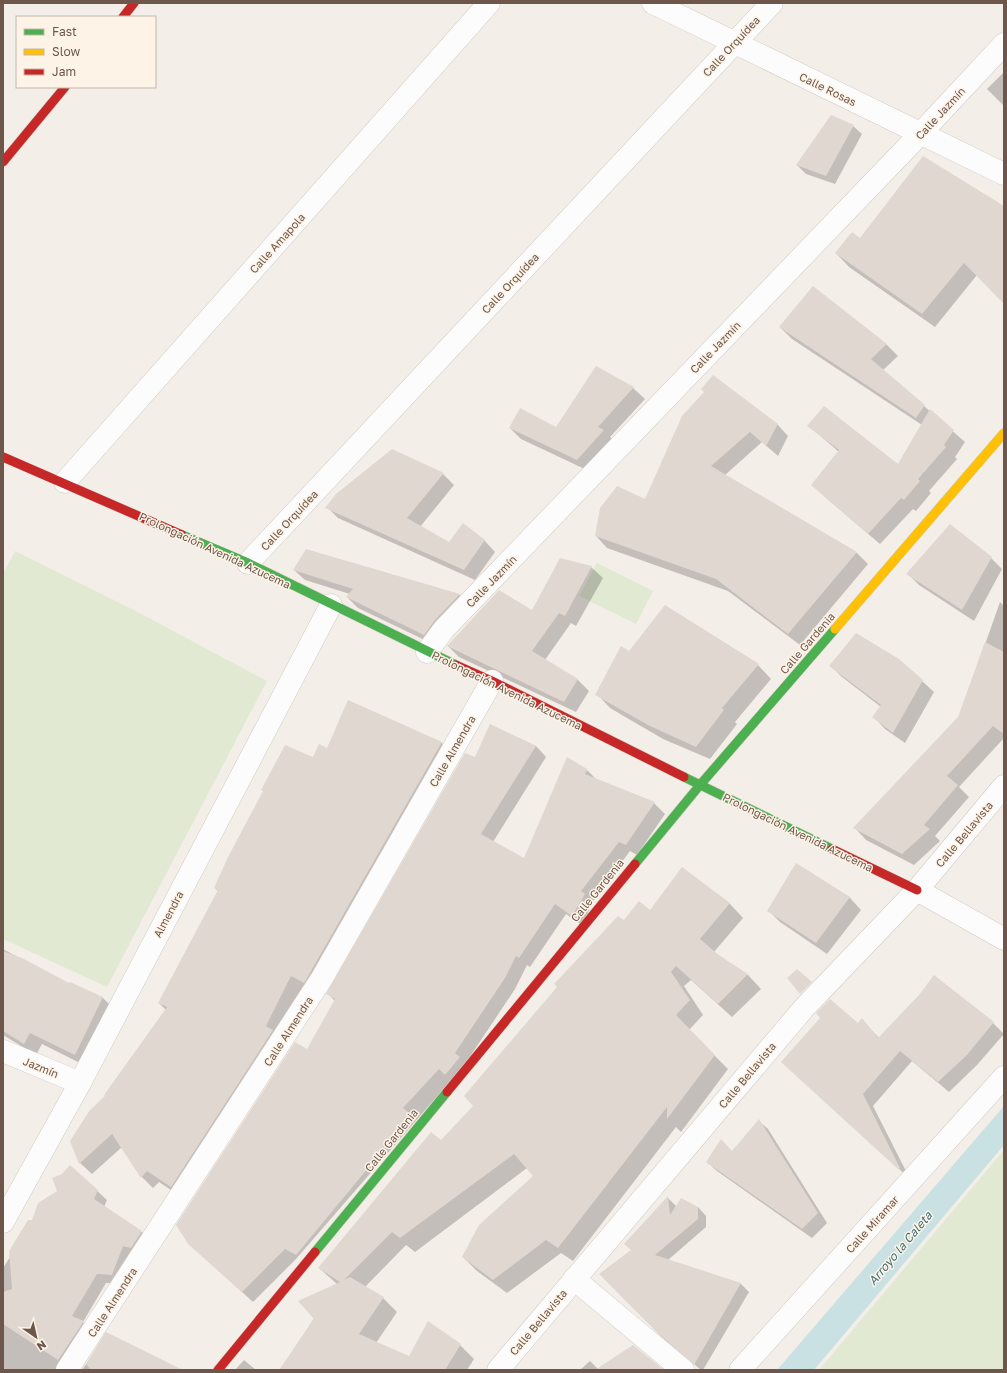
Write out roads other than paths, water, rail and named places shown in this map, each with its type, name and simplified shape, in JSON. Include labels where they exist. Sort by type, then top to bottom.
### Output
[{"type":"street","points":[[124,16],[134,3]]},
{"type":"street","name":"Calle Amapola","points":[[65,482],[489,3]]},
{"type":"street","name":"Calle Rosas","points":[[653,3],[1004,174]]},
{"type":"street","name":"Calle Orquídea","points":[[248,563],[772,3]]},
{"type":"street","name":"Calle Jazmín","points":[[428,652],[444,629],[921,134],[1004,44]]},
{"type":"street","points":[[6,152],[64,88]]},
{"type":"street","name":"Calle Gardenia","points":[[218,1370],[700,785],[1004,433]]},
{"type":"street","name":"Prolongación Avenida Azucema","points":[[3,457],[65,482],[248,563],[330,605],[492,681],[700,785],[917,890],[1004,939]]},
{"type":"street","name":"Almendra","points":[[3,1222],[80,1082],[330,605]]},
{"type":"street","name":"Calle Almendra","points":[[67,1370],[177,1204],[322,978],[492,681]]},
{"type":"street","name":"Calle Bellavista","points":[[498,1370],[804,1008],[917,890],[1004,786]]},
{"type":"street","name":"Jazmín","points":[[3,1051],[80,1082]]},
{"type":"street","name":"Calle Miramar","points":[[740,1370],[1004,1077]]},
{"type":"street","points":[[574,1279],[683,1370]]},
{"type":"water","name":"Arroyo la Caleta","points":[[1004,1106],[1004,1145],[814,1370],[777,1370]]}]
